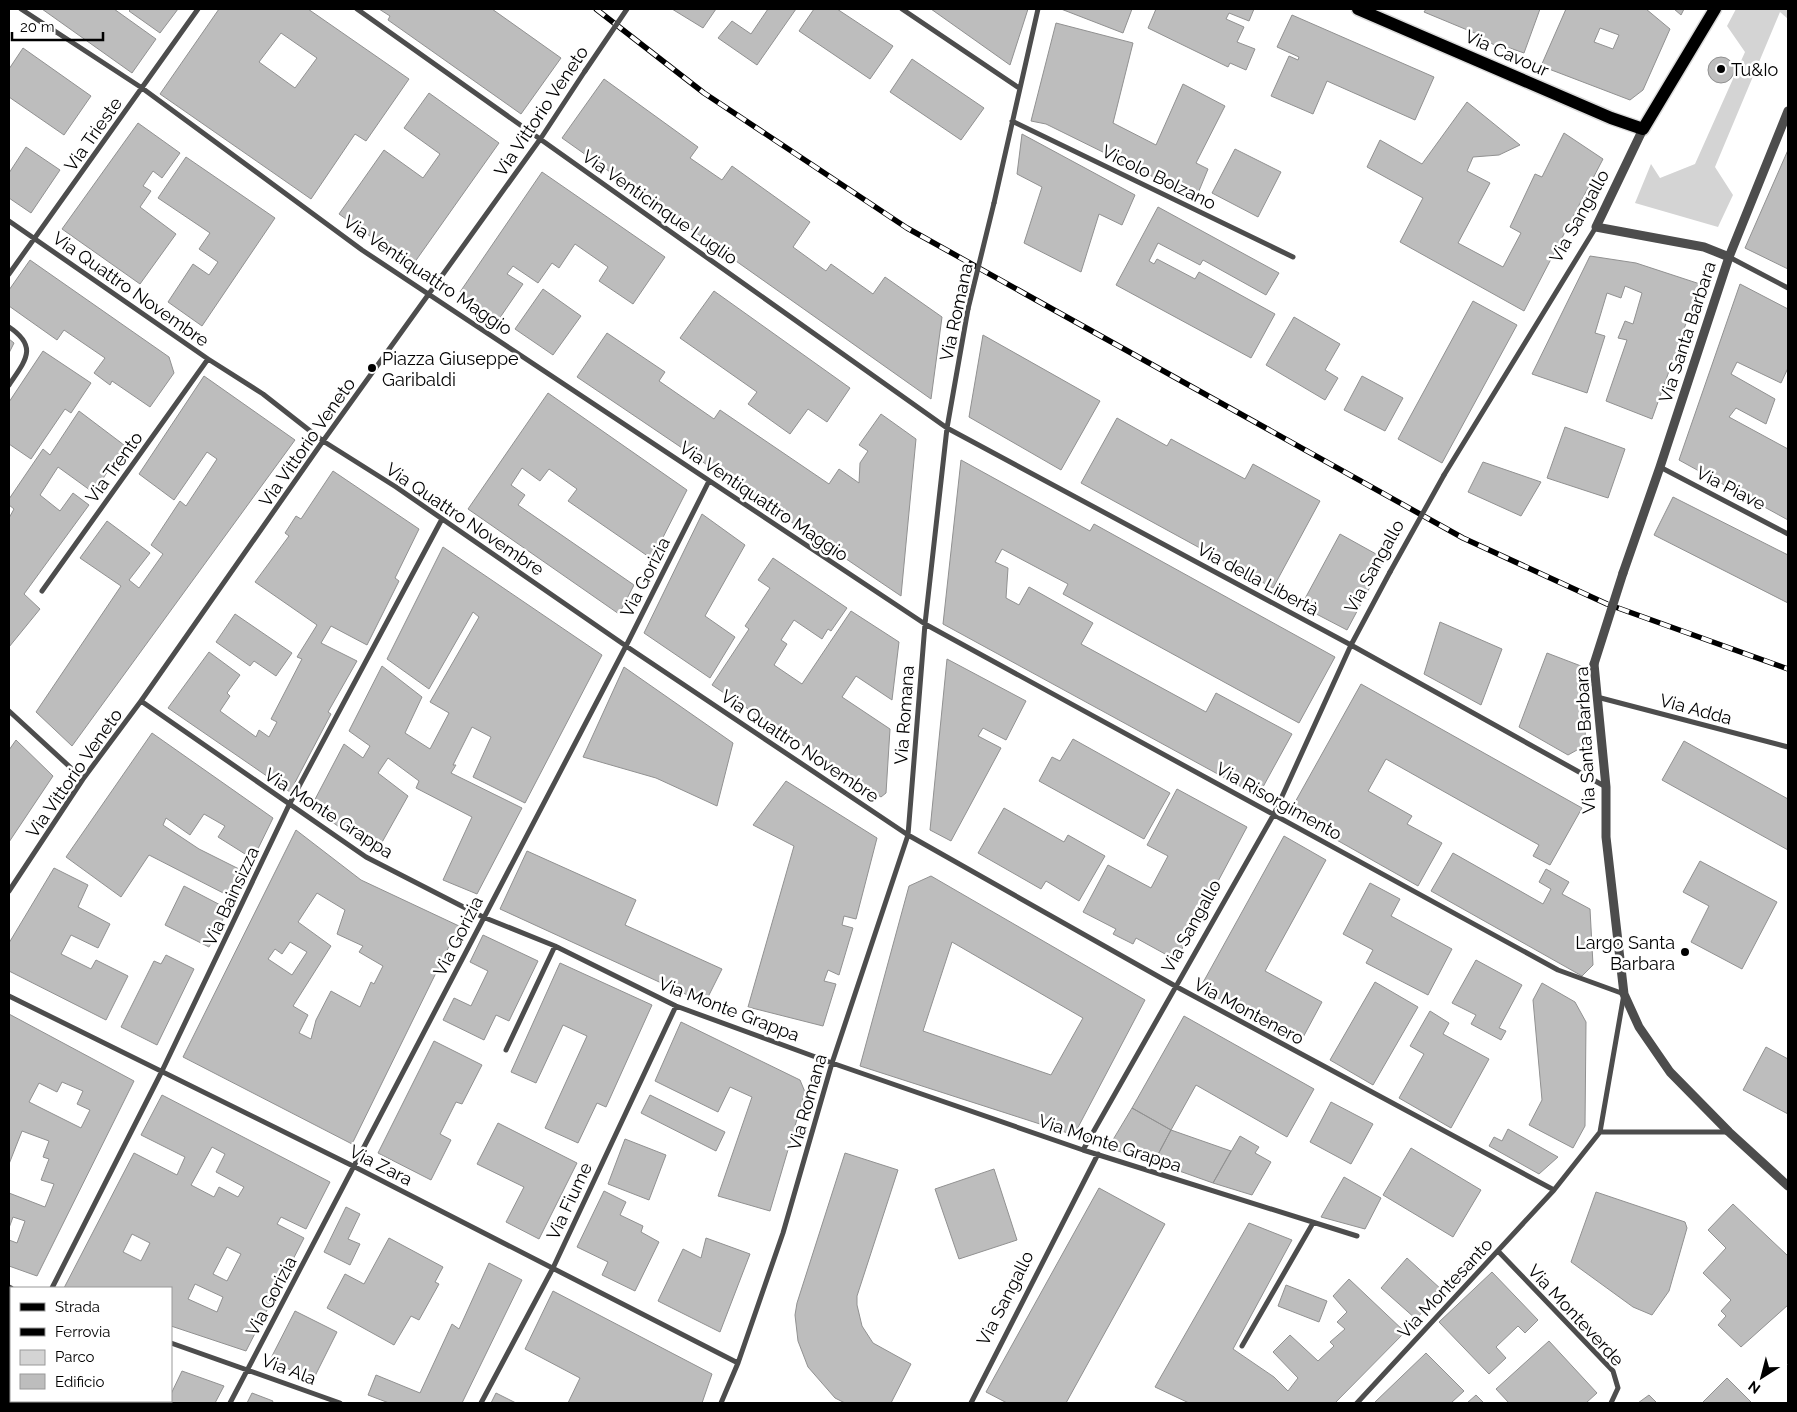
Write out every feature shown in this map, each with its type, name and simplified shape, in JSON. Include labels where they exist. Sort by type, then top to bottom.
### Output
[{"type":"main road","name":"Via Cavour","points":[[1358,9],[1612,118],[1643,129]]},
{"type":"main road","name":"Via Sangallo","points":[[1643,129],[1715,9]]},
{"type":"street","name":"Via Ventiquattro Maggio","points":[[21,9],[142,88],[362,250],[430,293],[925,624]]},
{"type":"street","name":"Via Trieste","points":[[9,274],[198,9]]},
{"type":"street","name":"Via Venticinque Luglio","points":[[357,9],[948,428]]},
{"type":"street","name":"Via Vittorio Veneto","points":[[9,891],[83,779],[141,701],[323,441],[540,138],[627,9]]},
{"type":"street","points":[[902,9],[1019,88]]},
{"type":"street","name":"Via Romana","points":[[721,1403],[738,1363],[783,1233],[832,1063],[908,835],[925,624],[948,428],[968,309],[1038,9]]},
{"type":"street","name":"Via Santa Barbara","points":[[1788,111],[1728,257],[1594,664],[1606,788],[1606,837],[1624,994],[1639,1027],[1670,1072],[1729,1132],[1788,1186]]},
{"type":"street","name":"Vicolo Bolzano","points":[[1012,121],[1293,257]]},
{"type":"street","name":"Via Sangallo","points":[[1083,1150],[1274,814],[1351,645],[1390,572],[1444,475],[1596,227],[1643,129]]},
{"type":"street","name":"Via Quattro Novembre","points":[[9,221],[208,359],[263,394],[323,441],[442,519],[626,646],[908,835]]},
{"type":"street","points":[[1596,227],[1704,247],[1728,257],[1788,288]]},
{"type":"street","points":[[9,326],[23,339],[27,347],[27,356],[9,385]]},
{"type":"street","name":"Via Trento","points":[[42,591],[208,359]]},
{"type":"street","name":"Via della Libertà","points":[[948,428],[1351,645],[1606,788]]},
{"type":"street","name":"Via Piave","points":[[1660,467],[1788,534]]},
{"type":"street","name":"Via Gorizia","points":[[230,1403],[626,646],[709,481]]},
{"type":"street","name":"Via Bainsizza","points":[[53,1287],[162,1071],[289,805],[442,519]]},
{"type":"street","name":"Via Risorgimento","points":[[925,624],[1558,970],[1624,994]]},
{"type":"street","name":"Via Adda","points":[[1598,697],[1788,747]]},
{"type":"street","name":"Via Monte Grappa","points":[[141,701],[366,857],[483,917],[556,946],[676,1006],[832,1063],[1083,1150],[1357,1236]]},
{"type":"street","points":[[9,711],[83,779]]},
{"type":"street","name":"Via Montenero","points":[[908,835],[1177,987],[1554,1190]]},
{"type":"street","points":[[506,1050],[556,946]]},
{"type":"street","points":[[1624,994],[1600,1132],[1729,1132]]},
{"type":"street","name":"Via Zara","points":[[9,996],[355,1167],[738,1363]]},
{"type":"street","name":"Via Fiume","points":[[481,1403],[553,1268],[676,1006]]},
{"type":"street","name":"Via Montesanto","points":[[1357,1403],[1554,1190],[1600,1132]]},
{"type":"street","name":"Via Sangallo","points":[[971,1403],[1098,1154]]},
{"type":"street","points":[[1242,1346],[1313,1223]]},
{"type":"street","name":"Via Monteverde","points":[[1498,1251],[1613,1371],[1618,1388],[1611,1403]]},
{"type":"street","name":"Via Ala","points":[[172,1343],[340,1403]]},
{"type":"green space","points":[[1736,9],[1788,9],[1788,19],[1780,12],[1715,167],[1733,195],[1718,227],[1635,203],[1651,164],[1660,178],[1695,164],[1745,52],[1727,26]]},
{"type":"building","points":[[42,9],[114,9],[156,39],[132,73]]},
{"type":"building","points":[[131,9],[178,9],[160,33],[129,11]]},
{"type":"building","points":[[219,9],[308,9],[409,79],[366,141],[355,134],[311,199],[160,94]],"holes":[[[281,33],[317,58],[295,88],[259,62]]]},
{"type":"building","points":[[379,9],[492,9],[561,58],[521,114],[388,20],[390,16]]},
{"type":"building","points":[[672,9],[716,9],[703,28]]},
{"type":"building","points":[[768,9],[796,9],[757,65],[718,38],[732,21],[751,34]]},
{"type":"building","points":[[814,9],[837,9],[893,46],[870,79],[799,31]]},
{"type":"building","points":[[931,9],[1028,9],[1010,65]]},
{"type":"building","points":[[1061,9],[1132,9],[1123,33]]},
{"type":"building","points":[[1156,9],[1254,9],[1249,21],[1229,13],[1226,19],[1244,27],[1237,42],[1255,49],[1246,70],[1230,63],[1228,67],[1148,28]]},
{"type":"building","points":[[1426,9],[1540,9],[1524,53],[1507,47],[1506,50],[1477,37],[1477,34],[1424,12]]},
{"type":"building","points":[[1566,9],[1646,9],[1670,29],[1643,90],[1630,100],[1541,66]],"holes":[[[1600,28],[1619,35],[1613,49],[1594,42]]]},
{"type":"building","points":[[1674,9],[1684,9],[1681,15]]},
{"type":"building","points":[[1292,15],[1434,77],[1415,120],[1327,81],[1313,114],[1271,96],[1289,56],[1298,60],[1299,57],[1277,47]]},
{"type":"building","points":[[1056,23],[1133,43],[1113,123],[1156,145],[1183,84],[1225,106],[1196,163],[1208,169],[1196,198],[1046,124],[1031,121]]},
{"type":"building","points":[[23,48],[91,96],[64,135],[9,97],[9,69]]},
{"type":"building","name":"Tu&Io","points":[[1721,57],[1730,61],[1734,70],[1730,79],[1721,83],[1712,79],[1708,70],[1712,61]]},
{"type":"building","points":[[912,59],[984,108],[961,140],[890,92]]},
{"type":"building","points":[[604,79],[698,147],[690,158],[722,180],[732,166],[810,222],[793,247],[826,271],[831,264],[873,294],[885,277],[942,317],[931,399],[562,138]]},
{"type":"building","points":[[429,93],[499,143],[412,266],[339,214],[384,150],[423,178],[440,154],[404,128]]},
{"type":"building","points":[[1467,102],[1520,145],[1499,155],[1473,157],[1467,171],[1490,183],[1458,243],[1503,267],[1521,233],[1510,227],[1535,174],[1542,177],[1564,133],[1603,159],[1524,311],[1400,242],[1423,198],[1367,167],[1380,140],[1422,164]]},
{"type":"building","points":[[138,123],[180,153],[162,178],[153,171],[143,186],[151,191],[140,207],[176,234],[140,284],[62,229]]},
{"type":"building","points":[[1022,134],[1135,195],[1122,225],[1099,214],[1081,272],[1024,243],[1042,187],[1017,174]]},
{"type":"building","points":[[26,147],[60,170],[31,213],[9,198],[9,173]]},
{"type":"building","points":[[1235,149],[1281,172],[1258,217],[1212,193]]},
{"type":"building","points":[[1788,150],[1788,269],[1745,248]]},
{"type":"building","points":[[186,157],[275,218],[202,326],[168,302],[193,264],[209,275],[218,262],[199,249],[210,233],[158,198]]},
{"type":"building","points":[[542,172],[665,257],[633,304],[599,281],[608,267],[575,244],[559,268],[552,263],[538,283],[513,266],[507,274],[523,284],[499,319],[460,292]]},
{"type":"building","points":[[1158,207],[1279,273],[1266,295],[1203,260],[1200,265],[1158,243],[1149,261],[1154,264],[1157,259],[1195,279],[1199,272],[1275,314],[1251,358],[1116,285]]},
{"type":"building","points":[[1590,256],[1636,263],[1700,284],[1652,419],[1606,401],[1627,340],[1618,338],[1625,321],[1633,324],[1642,293],[1625,286],[1621,298],[1607,293],[1595,333],[1605,336],[1587,393],[1532,374]]},
{"type":"building","points":[[30,260],[169,357],[174,373],[150,407],[112,381],[110,385],[94,373],[105,358],[64,330],[57,340],[9,306],[9,290]]},
{"type":"building","points":[[1740,284],[1788,309],[1788,368],[1781,383],[1737,362],[1731,374],[1775,399],[1766,424],[1736,408],[1729,417],[1788,449],[1788,520],[1679,460]]},
{"type":"building","points":[[543,289],[581,316],[553,355],[515,329]]},
{"type":"building","points":[[714,291],[850,388],[827,422],[808,409],[790,434],[748,404],[757,392],[680,338]]},
{"type":"building","points":[[1473,301],[1517,325],[1442,463],[1398,439]]},
{"type":"building","points":[[1294,317],[1340,344],[1325,370],[1338,378],[1325,400],[1266,365]]},
{"type":"building","points":[[607,333],[665,372],[659,381],[714,419],[720,410],[829,484],[839,469],[859,483],[860,463],[868,451],[859,445],[881,414],[916,439],[901,596],[577,377]]},
{"type":"building","points":[[983,335],[1100,401],[1061,470],[969,417]]},
{"type":"building","points":[[9,339],[14,343],[9,353]]},
{"type":"building","points":[[43,351],[91,383],[71,413],[65,409],[31,459],[9,444],[9,402]]},
{"type":"building","points":[[204,376],[295,440],[72,746],[36,712],[121,586],[80,558],[107,521],[150,553],[129,580],[139,588],[163,554],[151,545],[180,501],[186,506],[217,459],[207,452],[174,500],[139,474]]},
{"type":"building","points":[[1362,376],[1403,398],[1385,431],[1344,410]]},
{"type":"building","points":[[548,393],[687,490],[652,559],[568,501],[577,489],[549,469],[540,481],[522,468],[511,485],[525,495],[518,505],[634,585],[619,614],[468,509]]},
{"type":"building","points":[[79,411],[124,445],[94,493],[58,467],[40,495],[60,511],[73,493],[89,505],[24,594],[40,609],[9,647],[9,518],[14,509],[9,505],[9,499],[43,449],[50,455]]},
{"type":"building","points":[[1117,418],[1167,446],[1171,439],[1245,479],[1253,464],[1320,501],[1273,588],[1081,483]]},
{"type":"building","points":[[1565,427],[1625,449],[1608,498],[1547,478]]},
{"type":"building","points":[[961,460],[1090,531],[1094,524],[1335,657],[1299,723],[1063,594],[1068,584],[1002,549],[995,562],[1008,568],[1006,598],[1019,605],[1029,587],[1093,623],[1081,644],[1206,712],[1216,693],[1292,734],[1258,796],[943,624]]},
{"type":"building","points":[[1483,462],[1541,482],[1521,516],[1468,492]]},
{"type":"building","points":[[333,471],[419,529],[395,578],[399,581],[367,645],[331,626],[321,643],[357,661],[328,712],[331,714],[290,792],[168,708],[209,652],[240,675],[227,693],[230,696],[220,711],[256,737],[259,730],[269,737],[277,722],[271,719],[302,659],[297,657],[317,625],[255,582],[289,536],[285,533],[296,516],[301,519]]},
{"type":"building","points":[[1673,497],[1788,555],[1788,603],[1654,535]]},
{"type":"building","points":[[702,514],[745,545],[705,616],[735,637],[710,678],[644,633]]},
{"type":"building","points":[[1340,534],[1385,559],[1347,630],[1301,606]]},
{"type":"building","points":[[443,547],[602,655],[525,803],[473,777],[491,737],[472,727],[453,765],[456,765],[451,773],[522,808],[477,894],[443,880],[472,817],[416,788],[419,781],[388,758],[378,773],[408,796],[376,853],[311,807],[344,744],[363,758],[370,746],[349,731],[382,666],[422,697],[405,733],[430,749],[449,713],[430,702],[479,617],[473,612],[429,689],[387,659]]},
{"type":"building","points":[[773,558],[847,608],[831,631],[828,629],[822,639],[794,620],[781,640],[787,644],[774,665],[802,684],[851,611],[899,642],[892,700],[856,676],[842,697],[890,729],[886,793],[881,797],[712,685],[749,629],[745,626],[770,588],[758,580]]},
{"type":"building","points":[[235,614],[292,653],[276,676],[254,661],[250,666],[216,642]]},
{"type":"building","points":[[1440,622],[1502,649],[1481,705],[1424,674]]},
{"type":"building","points":[[1547,653],[1581,666],[1586,745],[1568,755],[1519,727]]},
{"type":"building","points":[[947,659],[1026,701],[1006,740],[983,728],[978,736],[1001,748],[951,841],[930,830]]},
{"type":"building","points":[[624,667],[733,743],[717,806],[656,778],[583,757]]},
{"type":"building","points":[[1361,684],[1582,808],[1550,865],[1533,856],[1539,845],[1386,759],[1368,791],[1412,816],[1407,824],[1442,843],[1418,886],[1289,813]]},
{"type":"building","points":[[152,733],[273,818],[253,859],[218,837],[225,826],[204,814],[190,835],[166,818],[163,825],[199,849],[245,872],[233,898],[149,855],[121,897],[66,857]]},
{"type":"building","points":[[1073,739],[1170,793],[1144,839],[1039,781],[1052,757],[1060,761]]},
{"type":"building","points":[[16,740],[53,776],[9,842],[9,750]]},
{"type":"building","points":[[1684,741],[1788,799],[1788,850],[1662,780]]},
{"type":"building","points":[[786,781],[877,838],[856,919],[844,916],[842,925],[853,928],[839,975],[828,970],[824,981],[836,984],[823,1026],[748,1007],[794,846],[753,825]]},
{"type":"building","points":[[1177,789],[1247,827],[1176,960],[1136,938],[1133,944],[1113,934],[1116,929],[1083,912],[1108,865],[1151,888],[1168,856],[1147,845]]},
{"type":"building","points":[[1004,808],[1064,842],[1068,835],[1105,856],[1079,901],[1046,881],[1041,889],[978,853]]},
{"type":"building","points":[[296,830],[361,880],[459,926],[352,1144],[183,1057]],"holes":[[[317,893],[345,910],[337,934],[363,946],[359,952],[383,966],[374,984],[371,982],[360,1007],[331,991],[316,1020],[311,1039],[299,1033],[308,1015],[293,1006],[331,946],[298,922]],[[290,942],[307,952],[292,975],[268,959],[275,949],[282,954]]]},
{"type":"building","points":[[1284,836],[1326,860],[1265,971],[1322,1002],[1300,1043],[1200,988]]},
{"type":"building","points":[[527,851],[636,900],[625,925],[722,969],[705,1003],[500,909]]},
{"type":"building","points":[[1453,853],[1543,904],[1551,889],[1539,882],[1546,869],[1569,882],[1562,894],[1590,909],[1593,965],[1582,976],[1431,891]]},
{"type":"building","points":[[1700,861],[1777,902],[1742,969],[1691,942],[1709,906],[1683,892]]},
{"type":"building","points":[[54,868],[88,885],[78,907],[110,924],[98,948],[71,935],[61,954],[91,969],[96,960],[128,976],[106,1020],[9,971],[9,943]]},
{"type":"building","points":[[931,876],[1145,1000],[1074,1135],[860,1066],[909,886]],"holes":[[[952,942],[1083,1018],[1051,1075],[923,1031]]]},
{"type":"building","points":[[1370,883],[1400,899],[1391,916],[1452,949],[1428,995],[1366,963],[1373,950],[1343,934]]},
{"type":"building","points":[[184,886],[228,909],[209,947],[165,925]]},
{"type":"building","points":[[483,935],[538,961],[509,1021],[496,1015],[484,1040],[443,1020],[454,998],[471,1006],[488,971],[470,962]]},
{"type":"building","points":[[166,955],[194,969],[157,1045],[121,1027],[154,961],[161,964]]},
{"type":"building","points":[[1476,960],[1522,985],[1499,1028],[1506,1031],[1501,1040],[1471,1024],[1476,1015],[1452,1003]]},
{"type":"building","points":[[560,963],[652,1005],[606,1107],[597,1103],[578,1143],[545,1128],[587,1036],[563,1025],[536,1083],[511,1072]]},
{"type":"building","points":[[1375,982],[1418,1007],[1373,1085],[1330,1060]]},
{"type":"building","points":[[1542,983],[1575,1002],[1586,1022],[1585,1126],[1573,1148],[1529,1125],[1542,1100],[1533,1000]]},
{"type":"building","points":[[1430,1011],[1449,1023],[1443,1034],[1489,1059],[1451,1128],[1399,1098],[1424,1054],[1410,1046]]},
{"type":"building","points":[[9,1014],[134,1081],[37,1276],[9,1266],[9,1240],[17,1243],[25,1221],[13,1217],[9,1228],[9,1193],[45,1207],[54,1184],[41,1180],[49,1159],[43,1157],[49,1141],[22,1131],[9,1164]],"holes":[[[62,1082],[83,1091],[77,1104],[90,1110],[81,1128],[29,1102],[39,1083],[57,1092]]]},
{"type":"building","points":[[1184,1016],[1314,1089],[1287,1137],[1196,1085],[1171,1130],[1132,1108]]},
{"type":"building","points":[[681,1022],[800,1080],[805,1092],[770,1211],[718,1196],[752,1097],[730,1087],[718,1112],[655,1081]]},
{"type":"building","points":[[434,1041],[482,1065],[462,1104],[456,1102],[440,1134],[451,1140],[431,1180],[378,1153]]},
{"type":"building","points":[[1766,1047],[1788,1059],[1788,1114],[1743,1090]]},
{"type":"building","points":[[162,1095],[330,1182],[306,1229],[281,1217],[277,1224],[304,1238],[246,1351],[172,1326],[172,1287],[65,1287],[134,1153],[177,1175],[185,1157],[141,1135]],"holes":[[[212,1147],[225,1154],[216,1172],[244,1187],[238,1197],[219,1187],[214,1197],[191,1185]],[[132,1234],[150,1243],[141,1261],[123,1252]],[[227,1247],[241,1254],[227,1281],[213,1274]],[[195,1284],[223,1297],[217,1312],[188,1299]]]},
{"type":"building","points":[[650,1095],[725,1132],[716,1151],[641,1113]]},
{"type":"building","points":[[1331,1102],[1373,1124],[1351,1164],[1310,1142]]},
{"type":"building","points":[[1132,1108],[1171,1130],[1154,1162],[1108,1148]]},
{"type":"building","points":[[498,1123],[577,1163],[539,1239],[506,1222],[524,1187],[477,1164]]},
{"type":"building","points":[[1508,1129],[1558,1157],[1539,1174],[1489,1146],[1494,1137],[1502,1141]]},
{"type":"building","points":[[1171,1130],[1231,1151],[1213,1183],[1154,1162]]},
{"type":"building","points":[[1240,1136],[1259,1147],[1255,1153],[1271,1162],[1252,1195],[1213,1183]]},
{"type":"building","points":[[625,1139],[666,1155],[649,1200],[608,1184]]},
{"type":"building","points":[[1411,1148],[1481,1190],[1453,1237],[1383,1195]]},
{"type":"building","points":[[845,1153],[898,1170],[857,1296],[862,1326],[873,1343],[911,1364],[891,1403],[845,1403],[835,1398],[808,1367],[798,1341],[795,1315],[797,1303]]},
{"type":"building","points":[[994,1169],[1017,1240],[959,1259],[935,1189]]},
{"type":"building","points":[[1344,1177],[1381,1198],[1365,1229],[1321,1217]]},
{"type":"building","points":[[1099,1188],[1165,1224],[1066,1403],[1007,1403],[986,1392]]},
{"type":"building","points":[[604,1191],[626,1202],[620,1215],[643,1226],[641,1232],[659,1242],[635,1291],[602,1275],[608,1262],[577,1247]]},
{"type":"building","points":[[1596,1192],[1685,1222],[1687,1228],[1669,1291],[1652,1315],[1633,1307],[1571,1262]]},
{"type":"building","points":[[1733,1204],[1788,1256],[1788,1305],[1741,1347],[1718,1325],[1726,1316],[1721,1311],[1731,1300],[1703,1273],[1726,1248],[1708,1230]]},
{"type":"building","points":[[346,1207],[360,1214],[348,1239],[360,1244],[350,1265],[324,1252]]},
{"type":"building","points":[[1249,1223],[1292,1240],[1233,1349],[1274,1377],[1288,1391],[1298,1378],[1273,1352],[1290,1335],[1318,1361],[1334,1346],[1330,1342],[1345,1329],[1337,1322],[1347,1312],[1333,1296],[1349,1279],[1405,1332],[1335,1403],[1189,1403],[1155,1387]]},
{"type":"building","points":[[389,1238],[443,1267],[435,1282],[439,1284],[419,1320],[411,1316],[394,1345],[327,1308],[345,1274],[364,1284]]},
{"type":"building","points":[[706,1238],[750,1254],[720,1332],[658,1301],[683,1249],[701,1258]]},
{"type":"building","points":[[1407,1258],[1442,1290],[1416,1319],[1381,1288]]},
{"type":"building","points":[[489,1263],[522,1280],[462,1403],[389,1403],[368,1395],[376,1375],[420,1393],[452,1324],[459,1329]]},
{"type":"building","points":[[1492,1272],[1538,1320],[1525,1333],[1518,1326],[1496,1347],[1506,1358],[1489,1374],[1439,1322]]},
{"type":"building","points":[[1286,1285],[1327,1301],[1319,1322],[1278,1306]]},
{"type":"building","points":[[553,1291],[712,1374],[702,1403],[568,1403],[580,1378],[525,1349]]},
{"type":"building","points":[[9,1303],[10,1334],[9,1336]]},
{"type":"building","points":[[295,1311],[337,1332],[314,1378],[269,1362]]},
{"type":"building","points":[[1549,1341],[1597,1393],[1586,1403],[1509,1403],[1496,1389]]},
{"type":"building","points":[[1426,1353],[1464,1391],[1451,1403],[1374,1403]]},
{"type":"building","points":[[182,1371],[224,1386],[215,1403],[167,1403],[172,1402],[172,1392]]},
{"type":"building","points":[[1727,1378],[1752,1403],[1702,1403]]},
{"type":"building","points":[[252,1393],[273,1401],[272,1403],[247,1403]]},
{"type":"building","points":[[496,1393],[516,1403],[491,1403]]},
{"type":"building","points":[[1476,1395],[1484,1403],[1467,1403]]},
{"type":"building","points":[[1649,1395],[1657,1403],[1638,1403]]},
{"type":"building","points":[[10,1397],[10,1402],[167,1403],[9,1403]]},
{"type":"railway","points":[[596,9],[704,93],[907,228],[1463,538],[1607,604],[1788,669]]},
{"type":"place","name":"Tu&Io","points":[[1721,69]]},
{"type":"place","name":"Piazza Giuseppe Garibaldi","points":[[372,368]]},
{"type":"place","name":"Largo Santa Barbara","points":[[1685,952]]}]
